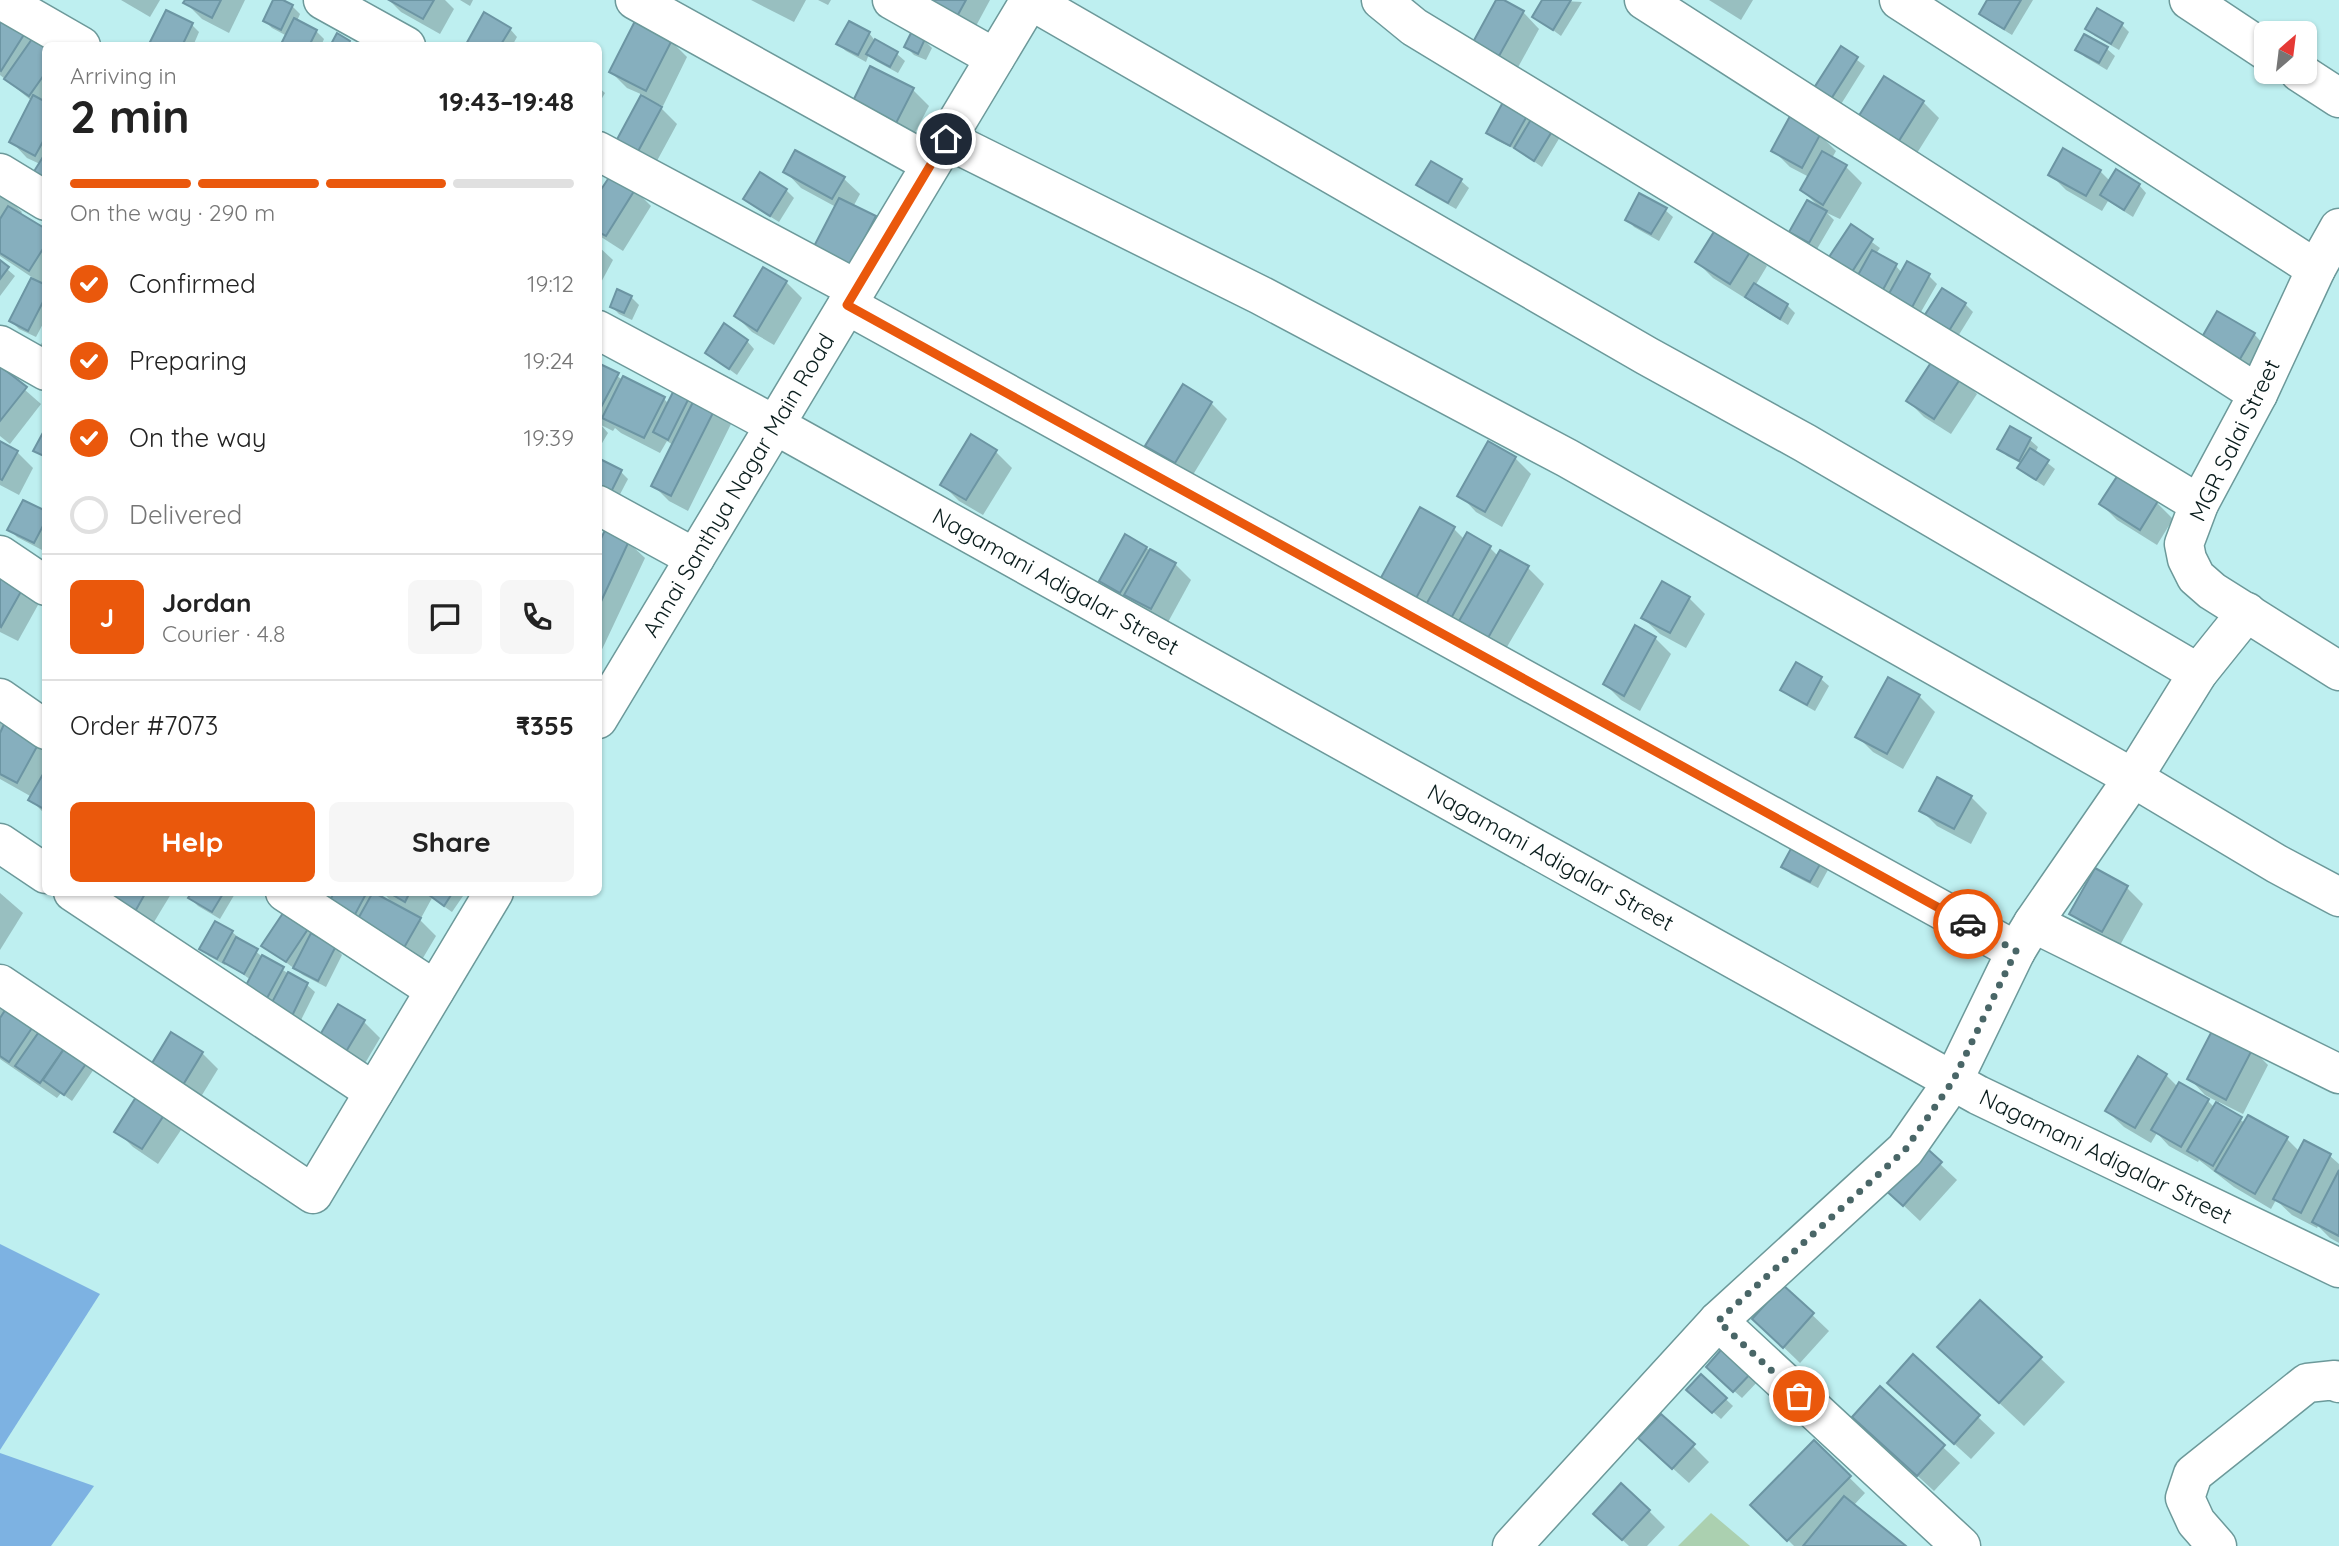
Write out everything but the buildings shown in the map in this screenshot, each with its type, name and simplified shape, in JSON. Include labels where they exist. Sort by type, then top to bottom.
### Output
[{"type":"street","points":[[1,0],[74,42]]},
{"type":"street","points":[[323,0],[398,42]]},
{"type":"street","points":[[635,0],[939,151],[1260,295],[1555,452],[2339,897]]},
{"type":"street","points":[[892,0],[995,58]]},
{"type":"street","points":[[1030,0],[1647,356],[1805,443],[2198,673]]},
{"type":"street","name":"Annai Santhya Nagar Main Road","points":[[604,697],[695,558],[1030,0]]},
{"type":"street","points":[[1381,0],[1425,34],[2199,504]]},
{"type":"street","points":[[1644,0],[2258,394]]},
{"type":"street","points":[[1899,0],[2316,269]]},
{"type":"street","points":[[2189,0],[2254,43]]},
{"type":"street","points":[[2317,84],[2339,98]]},
{"type":"street","points":[[602,153],[852,297],[2025,937],[2339,1074]]},
{"type":"street","points":[[0,173],[42,199]]},
{"type":"street","name":"MGR Salai Street","points":[[2339,228],[2316,269],[2258,394],[2199,504],[2184,544],[2187,559],[2196,577],[2212,591],[2339,671]]},
{"type":"street","name":"Nagamani Adigalar Street","points":[[602,332],[775,425],[1953,1081],[2339,1268]]},
{"type":"street","points":[[0,345],[42,369]]},
{"type":"street","points":[[602,507],[695,558]]},
{"type":"street","points":[[0,555],[42,583]]},
{"type":"street","points":[[1513,1546],[1718,1321],[1905,1150],[1953,1081],[2025,937],[2133,778],[2198,673],[2247,612]]},
{"type":"street","points":[[0,698],[42,727]]},
{"type":"street","points":[[0,844],[42,871]]},
{"type":"street","points":[[79,896],[374,1092]]},
{"type":"street","points":[[291,896],[435,990]]},
{"type":"street","points":[[0,984],[313,1194],[492,896]]},
{"type":"street","points":[[1718,1321],[1961,1546]]},
{"type":"street","points":[[2217,1546],[2196,1522],[2185,1498],[2193,1474],[2307,1383],[2339,1383]]},
{"type":"green space","points":[[1711,1513],[1750,1546],[1678,1546]]},
{"type":"water","points":[[0,1244],[100,1294],[0,1450]]},
{"type":"water","points":[[0,1453],[94,1486],[51,1546],[0,1546]]},
{"type":"way so far","points":[[1799,1396],[1718,1321],[1905,1150],[1953,1081],[2016,951],[1968,924]]},
{"type":"route","points":[[946,139],[847,305],[1968,924]]}]
